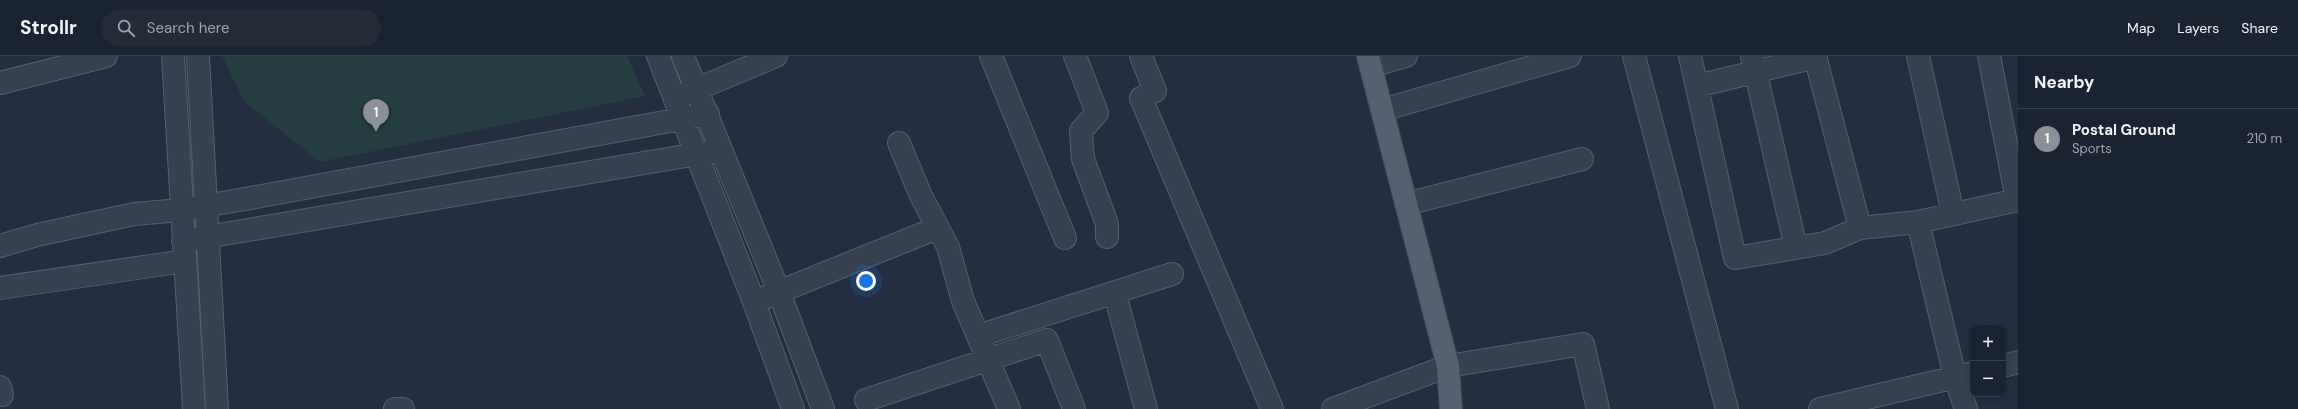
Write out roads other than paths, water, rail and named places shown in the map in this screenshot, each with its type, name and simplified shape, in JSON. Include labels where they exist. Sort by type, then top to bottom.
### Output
[{"type":"main road","points":[[1369,61],[1448,366],[1451,409]]},
{"type":"street","points":[[0,83],[106,56]]},
{"type":"street","points":[[173,56],[194,409]]},
{"type":"street","points":[[198,56],[217,409]]},
{"type":"street","points":[[658,56],[754,302],[793,409]]},
{"type":"street","points":[[683,56],[708,114],[721,150],[779,292],[823,409]]},
{"type":"street","points":[[675,98],[776,56]]},
{"type":"street","points":[[991,56],[1065,238]]},
{"type":"street","points":[[1075,56],[1097,113],[1081,131],[1083,159],[1107,224],[1107,237]]},
{"type":"street","points":[[1141,56],[1155,90],[1141,98],[1272,409]]},
{"type":"street","points":[[1369,61],[1406,56]]},
{"type":"street","points":[[1382,110],[1570,56]]},
{"type":"street","points":[[1634,56],[1727,409]]},
{"type":"street","points":[[1690,56],[1735,258],[1825,243],[1860,228],[1918,222],[2018,200],[1989,56]]},
{"type":"street","points":[[1918,56],[1953,214]]},
{"type":"street","points":[[1697,86],[1754,64],[1816,57],[1860,228]]},
{"type":"street","points":[[1754,64],[1796,248]]},
{"type":"street","points":[[0,246],[37,235],[134,214],[182,210],[206,206],[684,120],[708,114]]},
{"type":"street","points":[[899,143],[937,228],[948,247],[963,300],[1009,409]]},
{"type":"street","points":[[0,288],[184,251],[208,236],[697,156],[721,150]]},
{"type":"street","points":[[1406,204],[1582,159]]},
{"type":"street","points":[[1918,222],[1964,375],[1966,409]]},
{"type":"street","points":[[754,302],[937,228]]},
{"type":"street","points":[[978,336],[1115,294],[1172,274]]},
{"type":"street","points":[[1115,294],[1146,409]]},
{"type":"street","points":[[866,400],[1047,340],[1074,409]]},
{"type":"street","points":[[1333,409],[1448,366],[1583,344],[1598,409]]},
{"type":"street","points":[[2006,365],[2018,362]]},
{"type":"street","points":[[1820,409],[1871,403],[1964,375]]},
{"type":"street","points":[[395,409],[403,409]]},
{"type":"place","name":"Postal Ground","points":[[376,132]]}]
